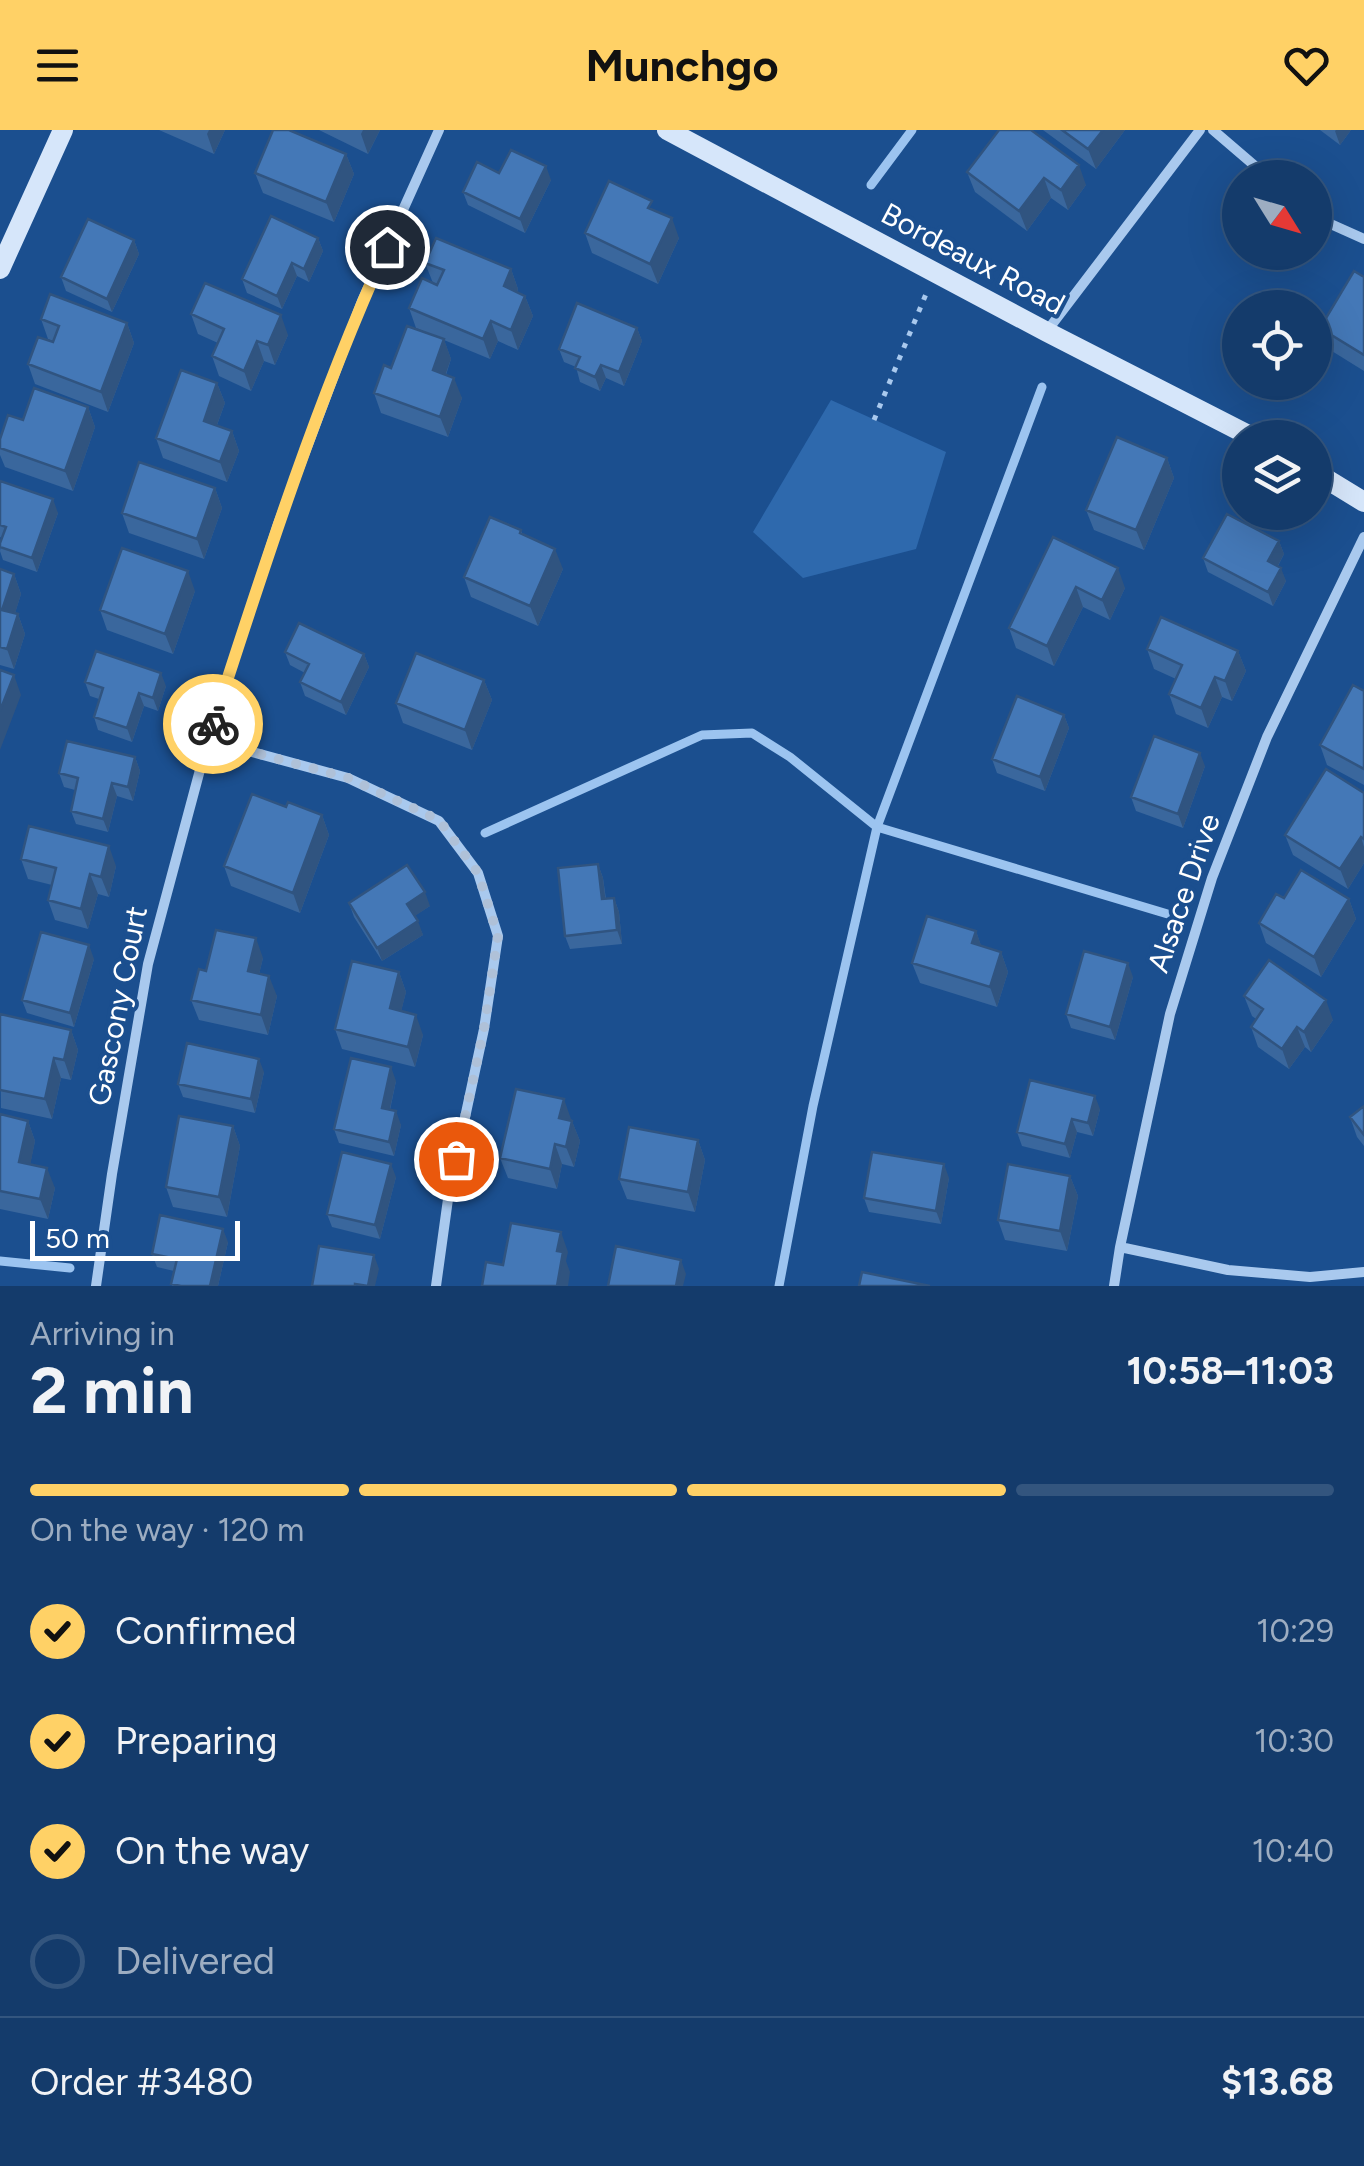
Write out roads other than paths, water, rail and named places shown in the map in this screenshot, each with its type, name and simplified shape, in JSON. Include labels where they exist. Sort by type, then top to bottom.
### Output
[{"type":"street","points":[[0,269],[63,130]]},
{"type":"street","name":"Gascony Court","points":[[96,1286],[148,964],[208,740],[278,524],[362,301],[439,130]]},
{"type":"street","name":"Bordeaux Road","points":[[666,130],[1222,422]]},
{"type":"street","points":[[1046,332],[1200,130]]},
{"type":"street","points":[[1212,130],[1247,160]]},
{"type":"street","points":[[1332,225],[1364,240]]},
{"type":"street","points":[[1332,482],[1364,502]]},
{"type":"street","name":"Alsace Drive","points":[[1114,1286],[1170,1014],[1212,878],[1267,737],[1364,537]]},
{"type":"street","points":[[208,740],[348,778],[439,820],[478,873],[498,936],[484,1029],[449,1192],[436,1286]]},
{"type":"street","points":[[1120,1247],[1228,1270],[1310,1277],[1364,1272]]},
{"type":"waterway","points":[[871,185],[912,130]]},
{"type":"waterway","points":[[779,1286],[813,1106],[877,827],[1042,387]]},
{"type":"waterway","points":[[485,833],[702,735],[752,733],[790,757],[877,827],[1181,918]]},
{"type":"waterway","points":[[0,1261],[70,1268]]}]
